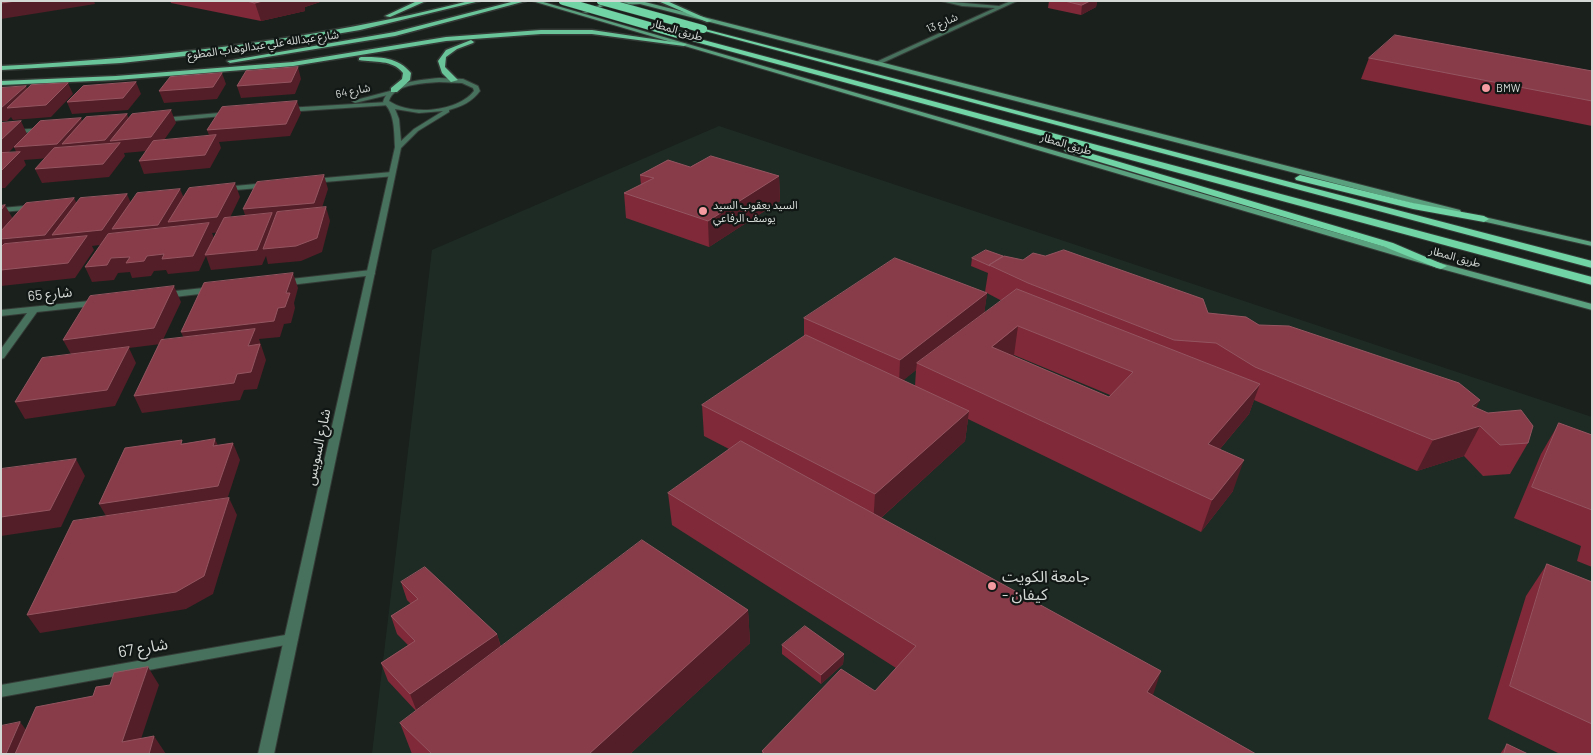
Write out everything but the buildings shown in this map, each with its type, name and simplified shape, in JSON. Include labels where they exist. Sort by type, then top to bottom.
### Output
[{"type":"highway","name":"طريق المطار","points":[[563,1],[684,40],[934,104],[1592,281]]},
{"type":"highway","name":"طريق المطار","points":[[601,1],[966,100],[1592,265]]},
{"type":"highway","points":[[966,100],[1011,107],[1413,206],[1484,219]]},
{"type":"highway","points":[[934,104],[960,118],[1389,245],[1441,266]]},
{"type":"main road","points":[[294,39],[396,14],[423,1]]},
{"type":"main road","name":"شارع عبدالله علي عبدالوهاب المطوع","points":[[1,68],[136,58],[294,39],[369,27],[477,1]]},
{"type":"main road","name":"شارع عبدالله علي عبدالوهاب المطوع","points":[[1,83],[42,81],[280,55],[412,30],[522,1]]},
{"type":"main road","name":"طريق المطار","points":[[534,1],[584,16],[684,40],[1441,266],[1592,307]]},
{"type":"main road","points":[[661,1],[709,21]]},
{"type":"main road","name":"طريق المطار","points":[[584,16],[586,12],[602,5],[637,2],[1484,219],[1592,244]]},
{"type":"main road","points":[[293,64],[446,39],[502,34],[584,32],[684,40]]},
{"type":"main road","points":[[454,80],[441,69],[440,64],[444,55],[462,44],[502,34]]},
{"type":"main road","points":[[42,81],[116,78],[362,59],[389,61],[400,65],[407,74],[406,80],[392,91]]},
{"type":"street","points":[[943,1],[962,5],[1002,7]]},
{"type":"street","name":"شارع 13","points":[[878,63],[1015,1]]},
{"type":"street","points":[[962,5],[977,18]]},
{"type":"street","points":[[398,147],[416,130],[476,95],[476,87],[454,80]]},
{"type":"street","name":"شارع 64","points":[[320,107],[392,91],[422,81],[454,80]]},
{"type":"street","points":[[390,106],[385,99],[392,91]]},
{"type":"street","name":"شارع 64","points":[[280,110],[320,107],[390,106],[410,111],[427,111],[466,102]]},
{"type":"street","name":"شارع السويس","points":[[266,754],[398,147],[397,126],[390,106]]},
{"type":"street","points":[[151,121],[240,114]]},
{"type":"street","points":[[1,133],[51,129]]},
{"type":"street","points":[[304,182],[392,174]]},
{"type":"street","points":[[216,190],[275,185]]},
{"type":"street","points":[[1,210],[40,207]]},
{"type":"street","points":[[272,284],[371,273]]},
{"type":"street","points":[[153,297],[222,289]]},
{"type":"street","name":"شارع 65","points":[[1,313],[113,301]]},
{"type":"street","points":[[1,356],[34,310]]},
{"type":"street","name":"شارع 67","points":[[1,691],[291,639]]},
{"type":"shaded area","name":"جامعة الكويت - كيفان","points":[[719,126],[1592,417],[1592,754],[372,754],[432,250]]},
{"type":"place","name":"BMW","points":[[1486,88]]},
{"type":"place","name":"السيد يعقوب السيد يوسف الرفاعي","points":[[703,211]]},
{"type":"place","name":"جامعة الكويت - كيفان","points":[[992,586]]}]
